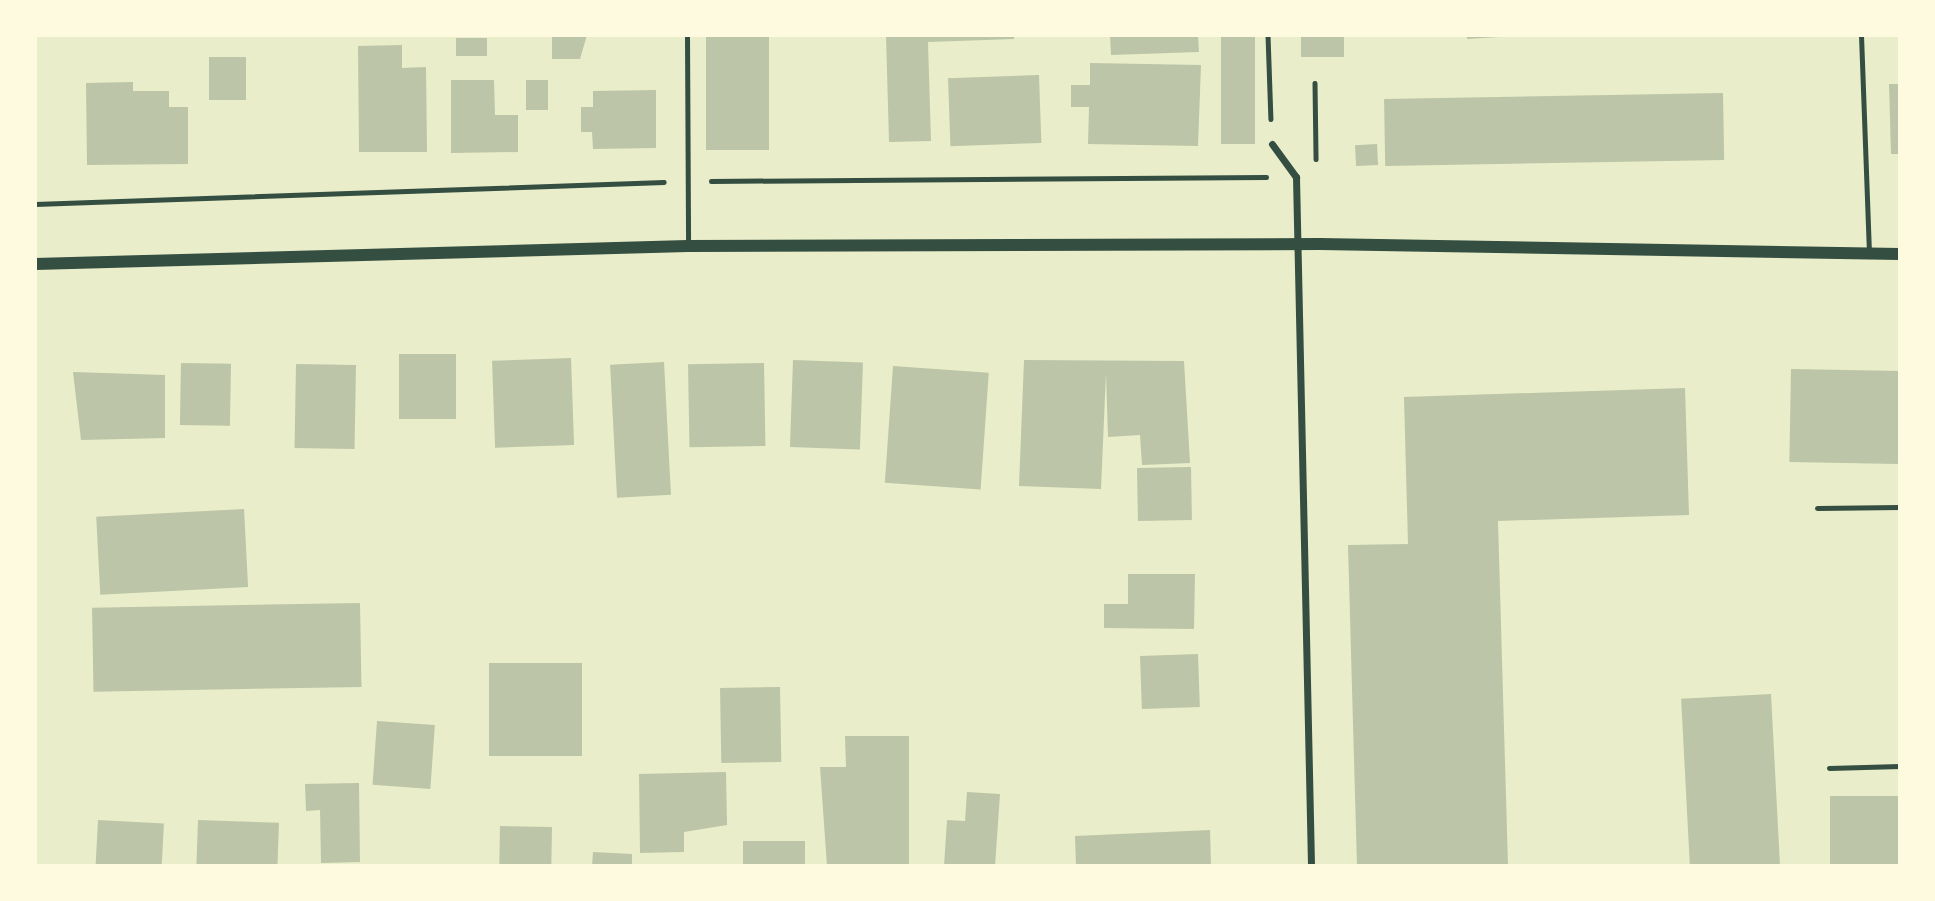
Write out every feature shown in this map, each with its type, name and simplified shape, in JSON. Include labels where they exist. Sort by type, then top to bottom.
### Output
[{"type":"street","points":[[1272,144],[1296,177],[1311,866]]},
{"type":"street","points":[[35,264],[688,246],[1298,245],[1900,254]]},
{"type":"lane","points":[[687,35],[688,246]]},
{"type":"lane","points":[[1861,35],[1869,254]]},
{"type":"lane","points":[[1817,509],[1900,507]]},
{"type":"lane","points":[[1829,768],[1900,766]]},
{"type":"path","points":[[1268,35],[1272,144]]},
{"type":"building","points":[[552,35],[587,35],[580,59],[552,59]]},
{"type":"building","points":[[706,35],[769,35],[769,150],[706,150]]},
{"type":"building","points":[[886,35],[1014,35],[1014,39],[928,42],[931,141],[889,142]]},
{"type":"building","points":[[1110,35],[1198,35],[1199,52],[1111,55]]},
{"type":"building","points":[[1221,35],[1255,35],[1255,144],[1221,144]]},
{"type":"building","points":[[1301,35],[1344,35],[1344,57],[1301,57]]},
{"type":"building","points":[[1467,35],[1499,35],[1499,37],[1467,39]]},
{"type":"building","points":[[456,38],[487,38],[487,56],[456,56]]},
{"type":"building","points":[[402,45],[402,68],[426,67],[427,152],[359,152],[358,46]]},
{"type":"building","points":[[209,57],[246,57],[246,100],[209,100]]},
{"type":"building","points":[[1090,63],[1201,65],[1198,146],[1088,144],[1089,107],[1071,107],[1071,85],[1090,85]]},
{"type":"building","points":[[1039,75],[1041,143],[950,146],[948,78]]},
{"type":"building","points":[[451,80],[494,80],[495,115],[518,115],[518,152],[451,153]]},
{"type":"building","points":[[526,80],[548,80],[548,110],[526,110]]},
{"type":"building","points":[[133,82],[133,91],[169,91],[169,107],[188,107],[188,164],[87,165],[86,83]]},
{"type":"building","points":[[1889,84],[1900,84],[1900,154],[1891,154]]},
{"type":"building","points":[[656,90],[656,148],[593,149],[592,132],[581,132],[581,107],[593,107],[593,91]]},
{"type":"building","points":[[1723,93],[1724,160],[1385,166],[1384,99]]},
{"type":"building","points":[[1377,144],[1378,165],[1356,166],[1355,145]]},
{"type":"building","points":[[399,354],[456,354],[456,419],[399,419]]},
{"type":"building","points":[[571,358],[574,445],[495,448],[492,361]]},
{"type":"building","points":[[793,360],[863,362],[860,449],[790,447]]},
{"type":"building","points":[[1024,360],[1184,361],[1190,463],[1142,465],[1140,435],[1108,437],[1106,373],[1101,489],[1019,486]]},
{"type":"building","points":[[664,362],[671,495],[617,498],[610,365]]},
{"type":"building","points":[[181,363],[231,364],[230,426],[180,425]]},
{"type":"building","points":[[764,363],[765,446],[689,447],[688,364]]},
{"type":"building","points":[[296,364],[356,365],[355,449],[295,448]]},
{"type":"building","points":[[893,366],[989,373],[981,489],[885,483]]},
{"type":"building","points":[[1791,369],[1900,371],[1898,464],[1789,462]]},
{"type":"building","points":[[73,372],[165,375],[165,438],[81,440]]},
{"type":"building","points":[[1685,388],[1689,515],[1498,521],[1508,866],[1357,866],[1348,545],[1408,544],[1404,397]]},
{"type":"building","points":[[1191,467],[1192,520],[1138,521],[1137,468]]},
{"type":"building","points":[[244,509],[248,587],[100,595],[96,517]]},
{"type":"building","points":[[1128,574],[1195,574],[1194,629],[1104,628],[1104,604],[1128,604]]},
{"type":"building","points":[[360,603],[361,687],[94,692],[92,608]]},
{"type":"building","points":[[1198,654],[1200,707],[1142,709],[1140,656]]},
{"type":"building","points":[[489,663],[582,663],[582,756],[489,756]]},
{"type":"building","points":[[780,687],[781,762],[721,763],[720,688]]},
{"type":"building","points":[[1771,694],[1780,866],[1690,866],[1681,699]]},
{"type":"building","points":[[377,721],[435,725],[430,789],[373,785]]},
{"type":"building","points":[[845,736],[909,736],[909,866],[827,866],[820,767],[846,767]]},
{"type":"building","points":[[726,772],[727,825],[684,832],[684,852],[640,853],[639,774]]},
{"type":"building","points":[[359,783],[360,862],[321,863],[320,810],[306,811],[305,784]]},
{"type":"building","points":[[967,792],[1000,794],[995,866],[944,866],[947,820],[965,821]]},
{"type":"building","points":[[1830,796],[1900,796],[1900,866],[1830,866]]},
{"type":"building","points":[[98,820],[164,823],[162,866],[96,866]]},
{"type":"building","points":[[198,820],[279,823],[277,866],[196,866]]},
{"type":"building","points":[[500,826],[552,827],[551,866],[499,866]]},
{"type":"building","points":[[1210,830],[1211,866],[1076,866],[1075,836]]},
{"type":"building","points":[[743,841],[805,841],[805,866],[743,866]]},
{"type":"building","points":[[593,852],[632,854],[632,866],[592,866]]}]
